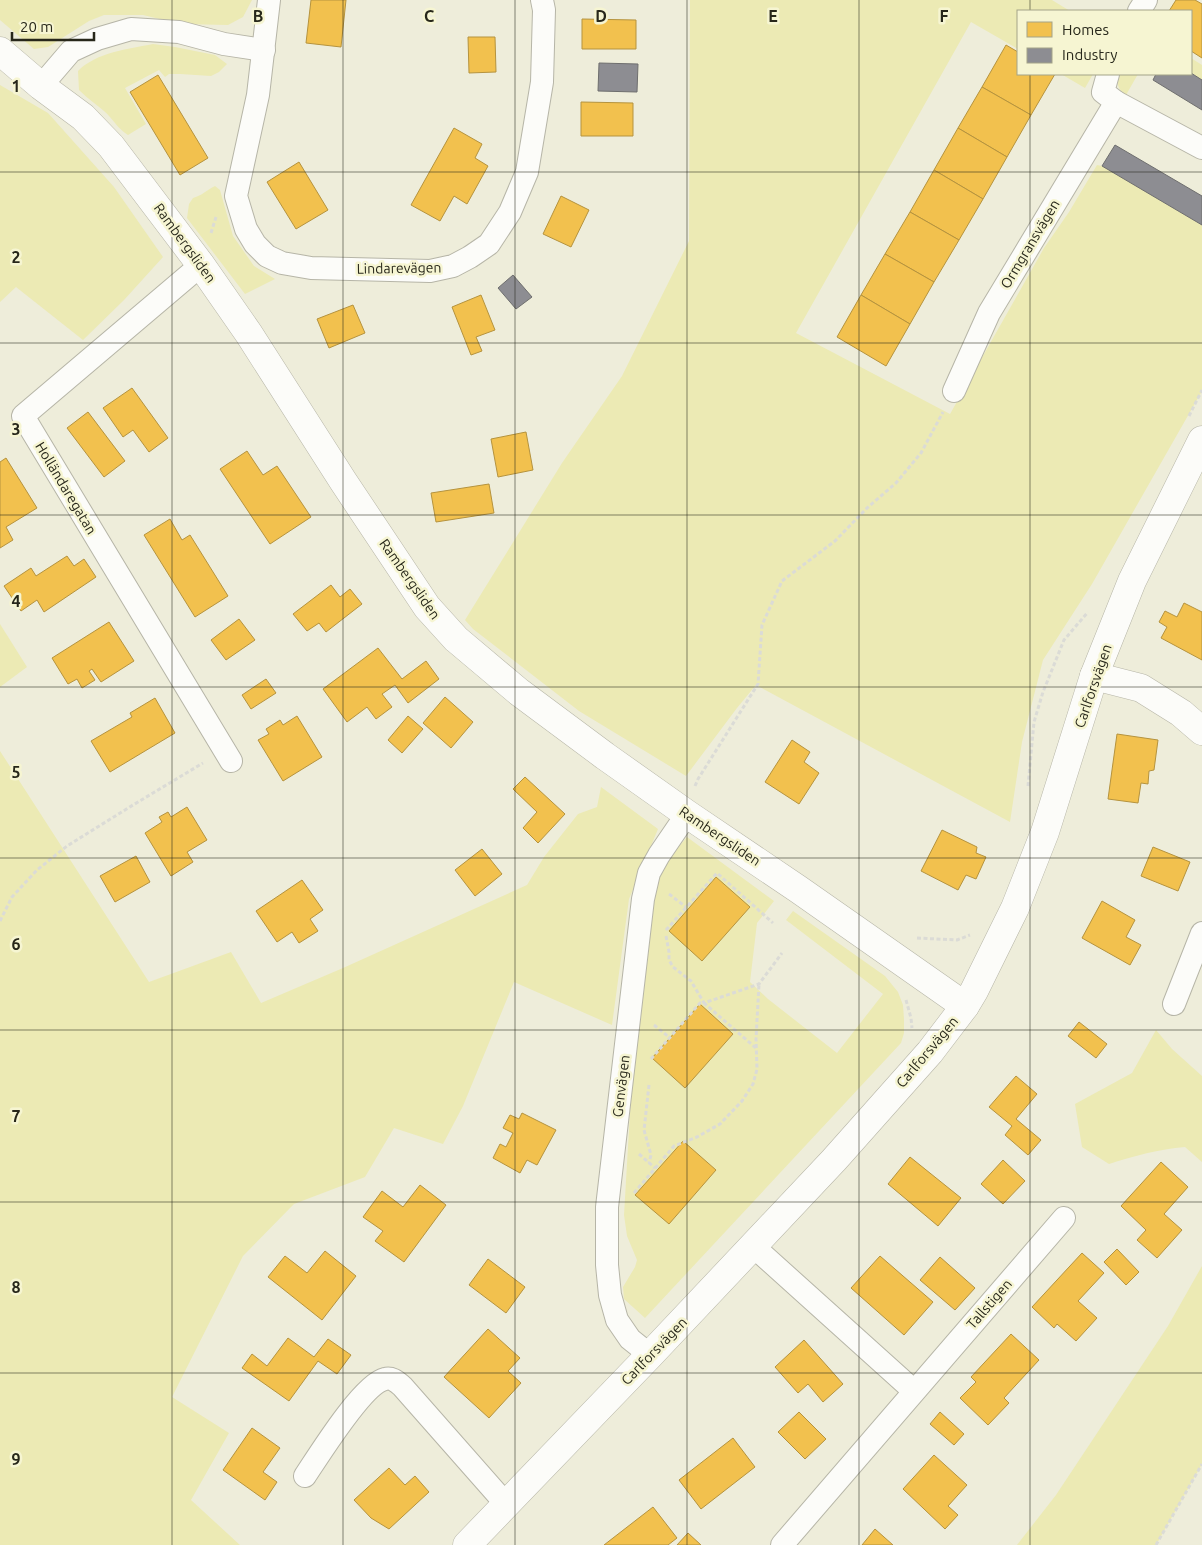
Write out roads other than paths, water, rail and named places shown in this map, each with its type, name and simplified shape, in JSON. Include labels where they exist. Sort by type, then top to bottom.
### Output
[{"type":"street","name":"Lindarevägen","points":[[269,0],[258,95],[236,196],[246,229],[255,244],[266,256],[282,263],[312,268],[430,271],[453,266],[489,244],[510,212],[527,172],[542,82],[544,10],[542,0]]},
{"type":"street","points":[[41,86],[71,52],[97,39],[131,30],[179,32],[224,44],[264,50]]},
{"type":"street","name":"Rambergsliden","points":[[0,52],[83,117],[111,146],[201,264],[249,334],[343,481],[427,607],[456,639],[519,692],[687,814],[789,882],[965,1006]]},
{"type":"street","points":[[1108,75],[1103,92],[1116,102],[1202,148]]},
{"type":"street","name":"Ormgransvägen","points":[[954,391],[989,313],[1116,102]]},
{"type":"street","name":"Holländaregatan","points":[[201,264],[23,416],[228,756]]},
{"type":"street","name":"Carlforsvägen","points":[[467,1545],[834,1160],[930,1052],[965,1006],[1015,908],[1045,832],[1094,676],[1132,581],[1202,440]]},
{"type":"street","points":[[1094,676],[1141,688],[1181,713],[1202,731]]},
{"type":"street","name":"Genvägen","points":[[650,1355],[630,1339],[617,1320],[610,1295],[607,1265],[608,1201],[643,899],[649,874],[658,855],[687,814]]},
{"type":"street","points":[[1174,1004],[1202,933]]},
{"type":"street","name":"Tallstigen","points":[[782,1545],[1064,1218]]},
{"type":"street","points":[[753,1246],[914,1391]]},
{"type":"street","points":[[305,1476],[363,1396],[386,1379],[395,1380],[409,1393],[506,1504]]}]
